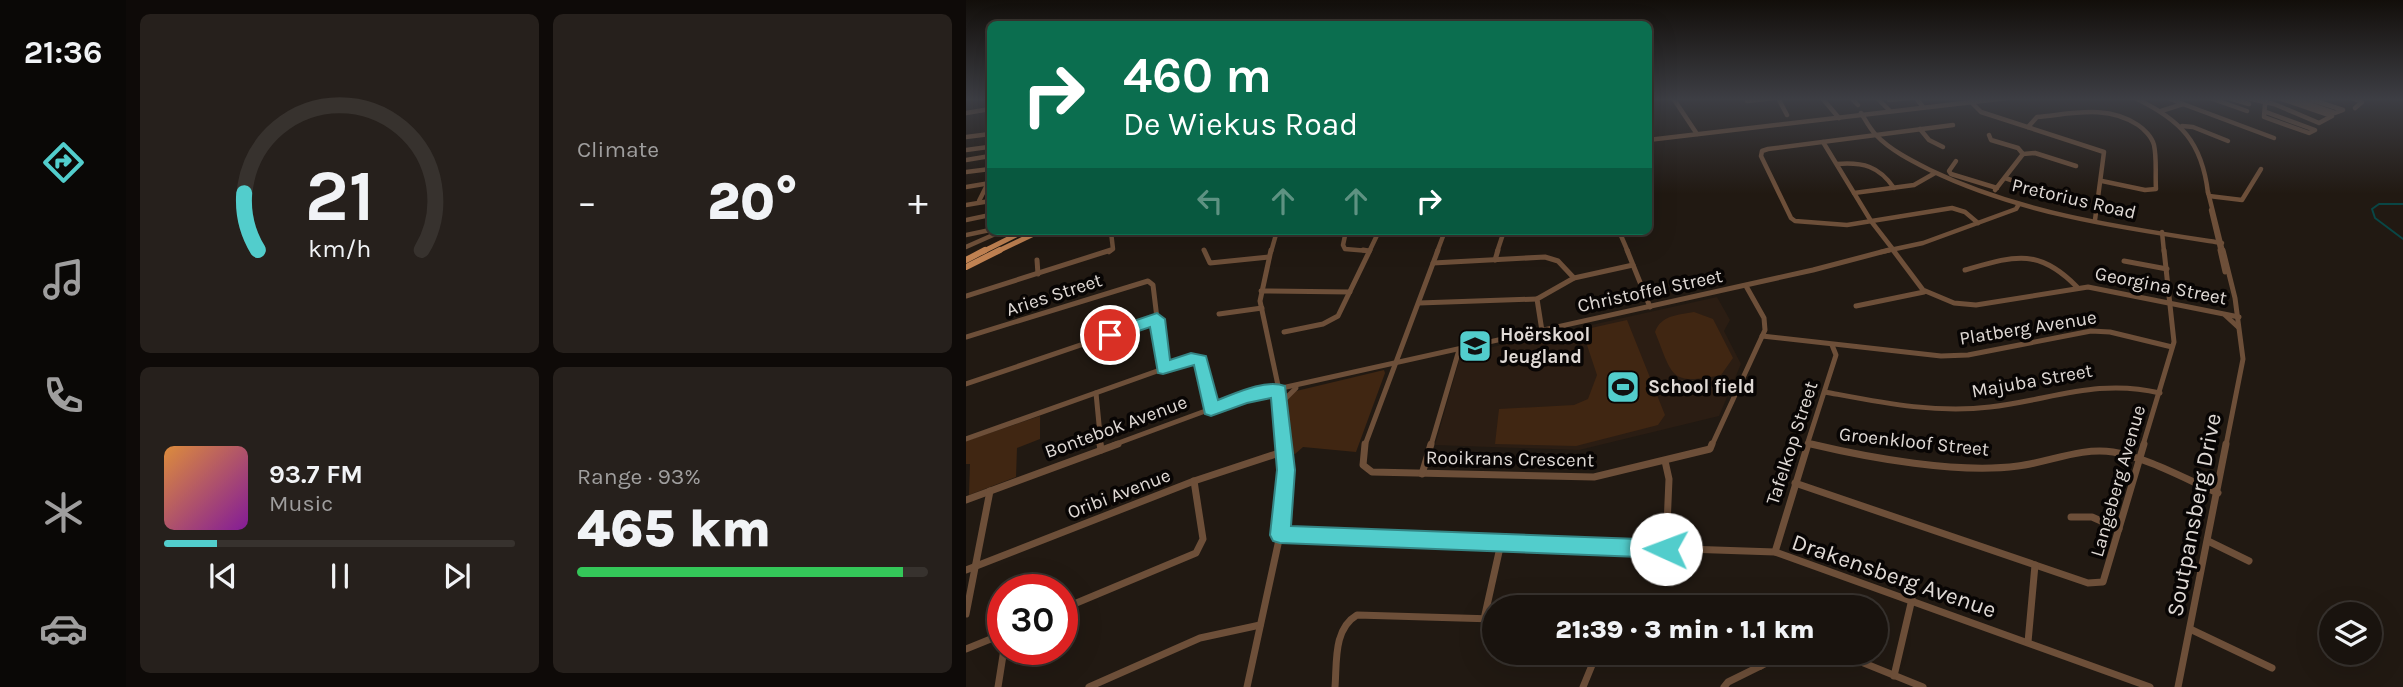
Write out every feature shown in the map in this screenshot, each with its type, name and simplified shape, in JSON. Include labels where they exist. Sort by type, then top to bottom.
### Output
[{"type":"main road","points":[[966,260],[1016,235]]},
{"type":"main road","points":[[966,267],[1032,235]]},
{"type":"street","points":[[1652,139],[1721,130]]},
{"type":"street","name":"Pretorius Road","points":[[1873,130],[1876,135],[1935,173],[2019,204],[2220,243]]},
{"type":"street","points":[[1912,130],[1761,152],[1791,218],[1799,222],[1843,225],[1952,208],[1965,212],[1978,223]]},
{"type":"street","points":[[1921,130],[1929,139],[1943,147]]},
{"type":"street","points":[[2037,130],[2104,152],[2095,220]]},
{"type":"street","points":[[2102,181],[2145,190],[2156,189],[2155,145],[2142,130]]},
{"type":"street","name":"Soutpansberg Drive","points":[[2178,687],[2241,380],[2243,350],[2200,150],[2185,130]]},
{"type":"street","points":[[2201,130],[2228,141]]},
{"type":"street","points":[[2253,130],[2274,138]]},
{"type":"street","points":[[2299,130],[2312,133],[2315,130]]},
{"type":"street","points":[[966,137],[987,134]]},
{"type":"street","points":[[1989,135],[1991,140],[2018,148],[2023,154]]},
{"type":"street","points":[[1823,142],[1871,221],[1924,292],[1869,306],[1856,306]]},
{"type":"street","points":[[966,150],[987,147]]},
{"type":"street","points":[[1992,194],[2023,154],[2035,153],[2076,166]]},
{"type":"street","points":[[966,160],[987,156]]},
{"type":"street","points":[[1956,162],[1948,171],[1951,174],[1997,188]]},
{"type":"street","points":[[1837,164],[1866,163],[1885,175],[1894,188]]},
{"type":"street","points":[[966,172],[987,169]]},
{"type":"street","points":[[2209,195],[2242,200],[2261,169]]},
{"type":"street","points":[[1854,193],[1914,185],[1935,173]]},
{"type":"street","points":[[2005,178],[2065,198]]},
{"type":"street","points":[[966,187],[987,183]]},
{"type":"street","points":[[979,201],[987,187]]},
{"type":"street","points":[[966,204],[987,200]]},
{"type":"street","points":[[966,204],[987,200]]},
{"type":"street","name":"Christoffel Street","points":[[1279,390],[1746,286],[1925,242],[2016,209],[2019,204]]},
{"type":"street","points":[[966,220],[987,216]]},
{"type":"street","points":[[966,235],[987,231]]},
{"type":"street","name":"Langeberg Avenue","points":[[1795,483],[2088,583],[2101,583],[2107,576],[2172,347],[2171,303],[2162,232]]},
{"type":"street","points":[[966,247],[993,235]]},
{"type":"street","points":[[966,296],[1108,253],[1113,249],[1111,235]]},
{"type":"street","points":[[1247,687],[1280,535],[1286,488],[1279,390],[1261,291],[1276,235]]},
{"type":"street","points":[[1345,235],[1345,249],[1369,251]]},
{"type":"street","points":[[1284,332],[1335,319],[1377,235]]},
{"type":"street","points":[[1395,365],[1444,235]]},
{"type":"street","points":[[1495,260],[1502,235]]},
{"type":"street","points":[[1621,235],[1650,307]]},
{"type":"street","points":[[1204,250],[1210,263],[1269,257]]},
{"type":"street","points":[[1965,270],[2012,257],[2026,257],[2054,264],[2077,287]]},
{"type":"street","points":[[1433,263],[1552,259],[1558,261],[1574,278]]},
{"type":"street","points":[[1037,260],[1038,274]]},
{"type":"street","points":[[2124,261],[2167,269]]},
{"type":"street","points":[[1419,303],[1537,299],[1574,278],[1633,265]]},
{"type":"street","name":"Aries Street","points":[[966,337],[1140,282],[1151,282],[1157,319]]},
{"type":"street","points":[[1746,286],[1764,318],[1765,330],[1762,337]]},
{"type":"street","name":"Georgina Street","points":[[1924,292],[1970,306],[2077,287],[2091,287],[2237,316]]},
{"type":"street","points":[[1261,291],[1350,292]]},
{"type":"street","points":[[1537,299],[1542,331]]},
{"type":"street","points":[[1219,314],[1262,308]]},
{"type":"street","points":[[2223,313],[2238,327]]},
{"type":"street","name":"Soutpansberg Drive","points":[[2237,316],[2243,350]]},
{"type":"street","points":[[966,384],[1157,319],[1163,368]]},
{"type":"street","name":"Platberg Avenue","points":[[1762,337],[1955,356],[2095,331],[2114,332],[2172,347]]},
{"type":"street","name":"Rooikrans Crescent","points":[[1395,365],[1361,460],[1366,470],[1422,474],[1594,477],[1665,461],[1713,446],[1762,337]]},
{"type":"street","name":"Tafelkop Street","points":[[1775,552],[1835,359],[1832,345]]},
{"type":"street","points":[[1422,474],[1459,350]]},
{"type":"street","points":[[966,439],[1191,359],[1201,360],[1211,409]]},
{"type":"street","points":[[1280,405],[1288,393],[1306,384]]},
{"type":"street","name":"Majuba Street","points":[[1825,391],[1958,409],[1995,407],[2105,384],[2134,385],[2160,393]]},
{"type":"street","name":"Bontebok Avenue","points":[[966,500],[1246,396],[1279,390]]},
{"type":"street","points":[[1096,393],[1101,450]]},
{"type":"street","name":"Groenkloof Street","points":[[1808,443],[1846,453],[1969,468],[2018,466],[2096,451],[2120,453],[2218,493]]},
{"type":"street","name":"Oribi Avenue","points":[[966,570],[1194,481],[1285,451]]},
{"type":"street","points":[[1665,461],[1669,479],[1666,549]]},
{"type":"street","points":[[1078,602],[1196,553],[1203,539],[1194,481]]},
{"type":"street","points":[[966,614],[990,491]]},
{"type":"street","points":[[2071,517],[2092,517],[2119,529]]},
{"type":"street","name":"Drakensberg Avenue","points":[[1280,535],[1775,552],[1912,599],[2150,687]]},
{"type":"street","points":[[2208,541],[2249,561]]},
{"type":"street","points":[[1489,595],[1501,543]]},
{"type":"street","points":[[2028,642],[2035,565]]},
{"type":"street","points":[[1894,676],[1912,599]]},
{"type":"street","points":[[1335,687],[1342,630],[1351,618],[1357,615],[1482,619]]},
{"type":"street","points":[[1089,687],[1200,638],[1260,625]]},
{"type":"street","points":[[2190,629],[2272,668]]},
{"type":"street","points":[[966,649],[987,640]]},
{"type":"street","points":[[998,687],[1001,665]]},
{"type":"street","points":[[1583,687],[1592,665]]},
{"type":"street","points":[[1868,665],[1923,687]]},
{"type":"street","points":[[1724,687],[1728,682],[1761,666]]},
{"type":"shaded area","name":"Hoërskool Jeugland","points":[[1717,297],[1730,320],[1724,331],[1741,364],[1719,416],[1579,450],[1435,445],[1461,354]]},
{"type":"shaded area","points":[[1694,312],[1713,319],[1733,358],[1721,375],[1682,378],[1675,374],[1666,359],[1655,332],[1658,326],[1671,317]]},
{"type":"shaded area","name":"School field","points":[[1627,320],[1665,415],[1658,425],[1576,446],[1495,444],[1499,409],[1574,405],[1588,399],[1597,375],[1582,330]]},
{"type":"shaded area","points":[[1384,370],[1356,452],[1303,447],[1295,454],[1290,454],[1282,404],[1292,392]]},
{"type":"shaded area","points":[[1040,416],[1040,439],[1017,448],[1016,477],[969,495],[970,464],[966,464],[966,441]]},
{"type":"waterway","points":[[2403,204],[2379,204],[2372,209],[2375,218],[2403,239]]},
{"type":"place","name":"Hoërskool Jeugland","points":[[1475,346]]},
{"type":"place","name":"School field","points":[[1623,387]]},
{"type":"route","points":[[1110,335],[1157,319],[1163,368],[1191,359],[1201,360],[1211,409],[1246,396],[1279,390],[1286,470],[1280,535],[1666,549]]}]
